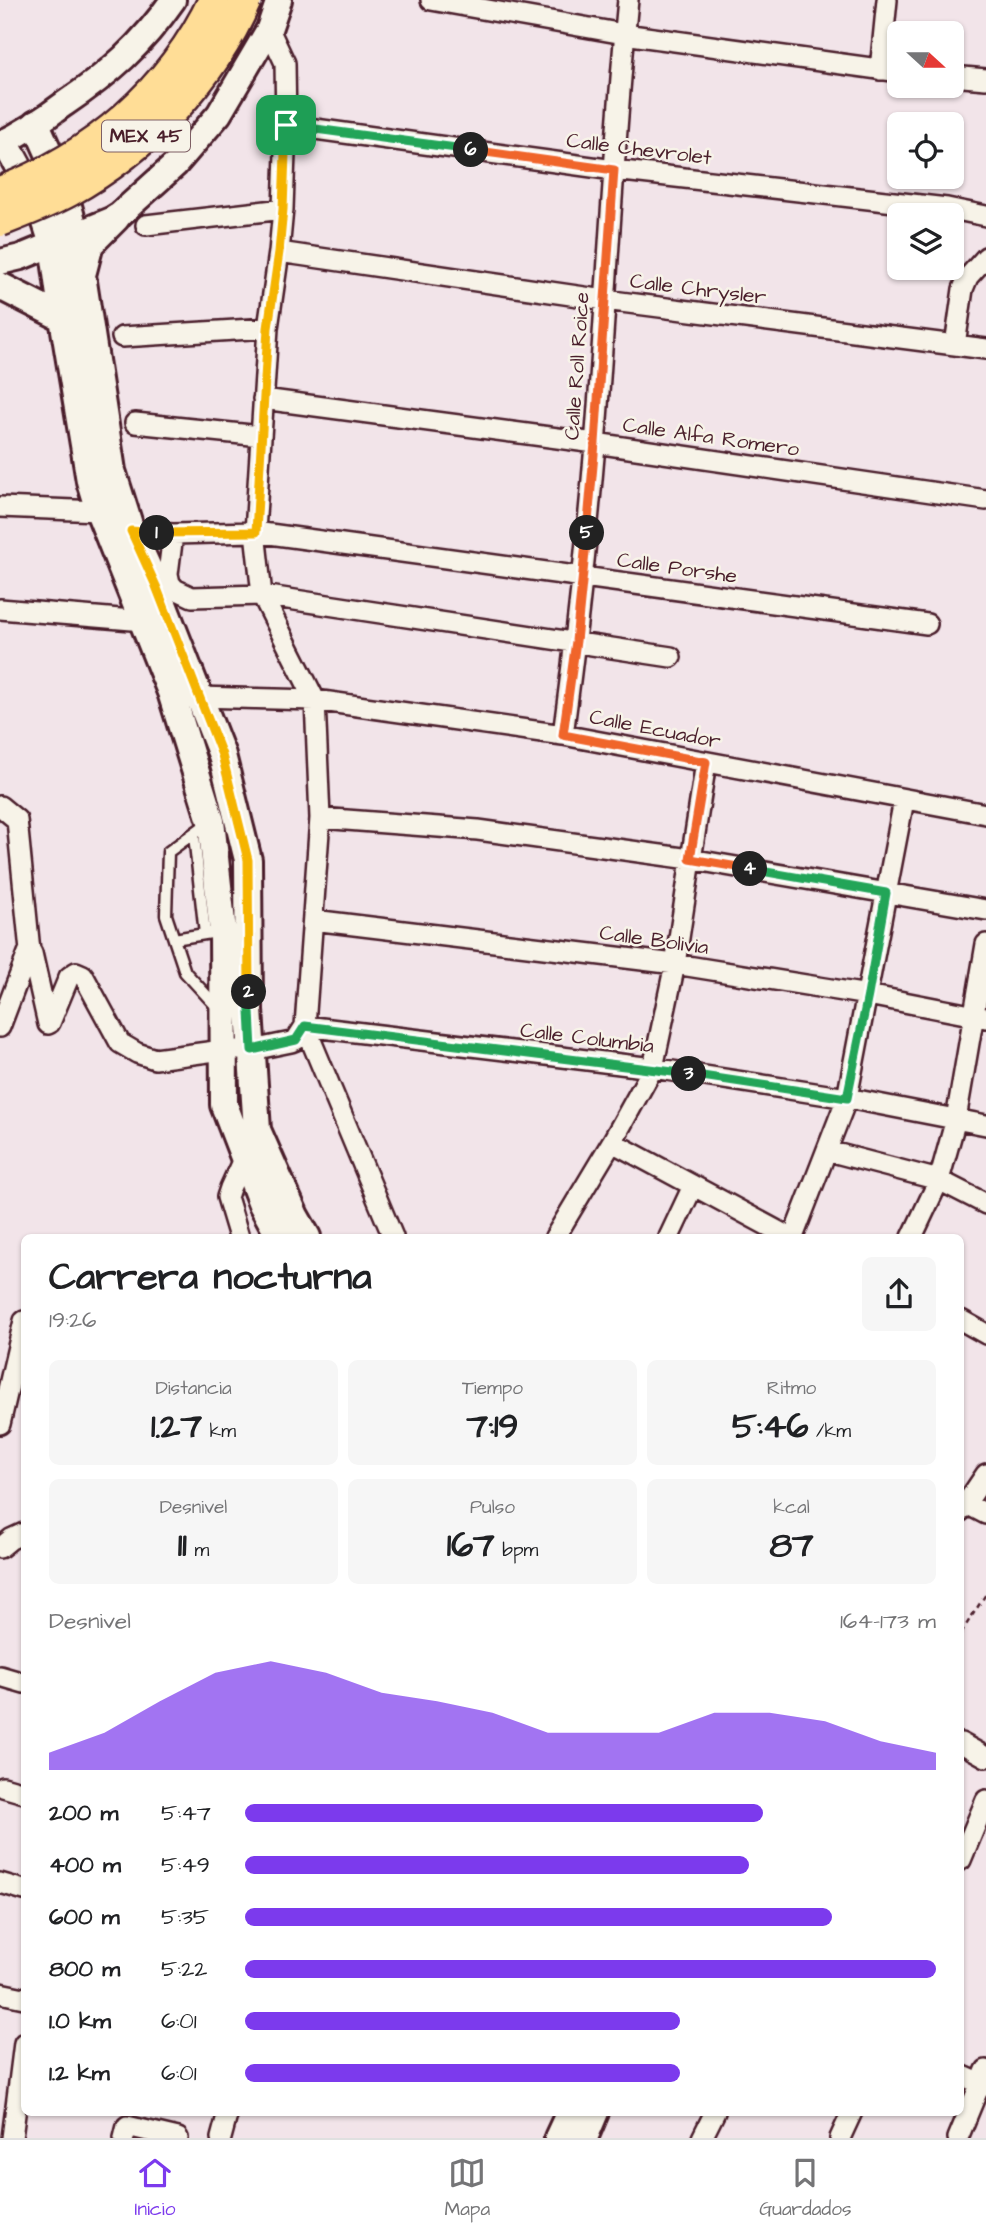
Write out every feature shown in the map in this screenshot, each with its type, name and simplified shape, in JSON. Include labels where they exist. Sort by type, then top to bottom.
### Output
[{"type":"main road","name":"MEX 45","points":[[0,192],[60,165],[128,116],[180,58],[214,0]]},
{"type":"main road","name":"MEX 45","points":[[0,222],[69,191],[143,139],[205,72],[237,21],[246,0]]},
{"type":"main road","points":[[36,124],[61,180],[64,240],[62,318],[90,481],[99,511],[171,692],[202,828],[224,1015],[224,1105],[261,1204],[278,1234]]},
{"type":"main road","points":[[2,143],[42,210],[64,240],[84,300]]},
{"type":"main road","points":[[116,218],[90,244],[82,266],[84,300],[112,471],[131,531],[163,584],[198,697],[222,755],[248,860],[249,1010],[257,1130],[305,1234]]},
{"type":"main road","points":[[0,286],[62,318]]},
{"type":"main road","points":[[558,2138],[568,2116]]},
{"type":"main road","points":[[584,2138],[593,2116]]},
{"type":"street","points":[[2,143],[36,124],[101,79],[127,56],[173,0]]},
{"type":"street","points":[[0,262],[21,257],[116,218],[176,163],[219,114],[269,29],[279,0]]},
{"type":"street","points":[[431,0],[624,34],[887,71]]},
{"type":"street","name":"Calle Roll Roice","points":[[563,735],[583,578],[595,443],[628,0]]},
{"type":"street","points":[[887,0],[888,21]]},
{"type":"street","points":[[269,29],[285,63],[286,125],[283,209],[268,328],[256,532],[262,595],[315,700],[320,818],[305,1026],[393,1234]]},
{"type":"street","points":[[964,77],[986,79]]},
{"type":"street","name":"Calle Chevrolet","points":[[286,125],[614,170],[947,208],[986,216]]},
{"type":"street","points":[[146,225],[283,209]]},
{"type":"street","name":"Calle Chrysler","points":[[279,252],[605,300],[986,349]]},
{"type":"street","points":[[955,345],[963,289],[968,277],[986,257]]},
{"type":"street","points":[[122,337],[268,328]]},
{"type":"street","name":"Calle Alfa Romero","points":[[263,400],[595,443],[986,500]]},
{"type":"street","points":[[135,423],[261,436]]},
{"type":"street","points":[[0,507],[99,511]]},
{"type":"street","name":"Calle Porshe","points":[[131,531],[173,534],[256,532],[927,624]]},
{"type":"street","points":[[173,534],[168,574],[163,584],[192,597],[262,595],[671,656]]},
{"type":"street","points":[[0,609],[144,621]]},
{"type":"street","name":"Calle Ecuador","points":[[198,697],[315,700],[563,735],[986,814]]},
{"type":"street","points":[[557,1234],[653,1068],[675,964],[706,762]]},
{"type":"street","points":[[792,1234],[828,1151],[847,1098],[904,800]]},
{"type":"street","points":[[1,806],[17,820],[30,951],[33,953],[48,1024],[69,976],[76,972],[83,975],[120,1043],[137,1054],[155,1059],[252,1050],[296,1040],[305,1026]]},
{"type":"street","points":[[320,818],[478,830],[690,859],[986,910]]},
{"type":"street","name":"Calle Bolivia","points":[[313,920],[675,964],[868,995],[980,1017]]},
{"type":"street","points":[[913,1234],[939,1180],[956,1119],[980,1017],[986,944]]},
{"type":"street","points":[[0,1027],[30,951]]},
{"type":"street","name":"Calle Columbia","points":[[305,1026],[653,1068],[847,1098],[986,1125]]},
{"type":"street","points":[[612,1142],[785,1234]]},
{"type":"street","points":[[828,1151],[939,1180],[986,1204]]},
{"type":"street","points":[[238,1234],[228,1198],[244,1157]]},
{"type":"street","points":[[670,1234],[693,1186]]},
{"type":"street","points":[[964,1322],[986,1334]]},
{"type":"street","points":[[0,1424],[21,1334]]},
{"type":"street","points":[[964,1502],[986,1474]]},
{"type":"street","points":[[964,1506],[986,1514]]},
{"type":"street","points":[[0,1548],[21,1534]]},
{"type":"street","points":[[0,1676],[21,1681]]},
{"type":"street","points":[[964,1745],[986,1757]]},
{"type":"street","points":[[3,1787],[21,1792]]},
{"type":"street","points":[[964,1853],[986,1800]]},
{"type":"street","points":[[0,1883],[21,1889]]},
{"type":"street","points":[[0,1993],[21,1997]]},
{"type":"street","points":[[12,2138],[8,2101],[21,2054]]},
{"type":"street","points":[[958,2138],[984,2080],[964,2077]]},
{"type":"street","points":[[221,2138],[227,2116]]},
{"type":"street","points":[[702,2138],[714,2116]]},
{"type":"street","points":[[847,2136],[851,2116]]},
{"type":"street","points":[[126,2132],[178,2138]]},
{"type":"lane","points":[[202,828],[168,852],[166,915],[185,972],[224,1015]]},
{"type":"lane","points":[[174,939],[214,933]]},
{"type":"path","points":[[964,1628],[986,1594]]},
{"type":"route","points":[[286,125],[614,170],[595,443],[576,641],[563,735],[706,762],[690,859],[886,893],[847,1098],[653,1068],[305,1026],[296,1040],[252,1050],[249,1010],[248,860],[222,755],[156,586],[131,531],[173,534],[256,532],[268,328],[283,209],[286,125]]}]
